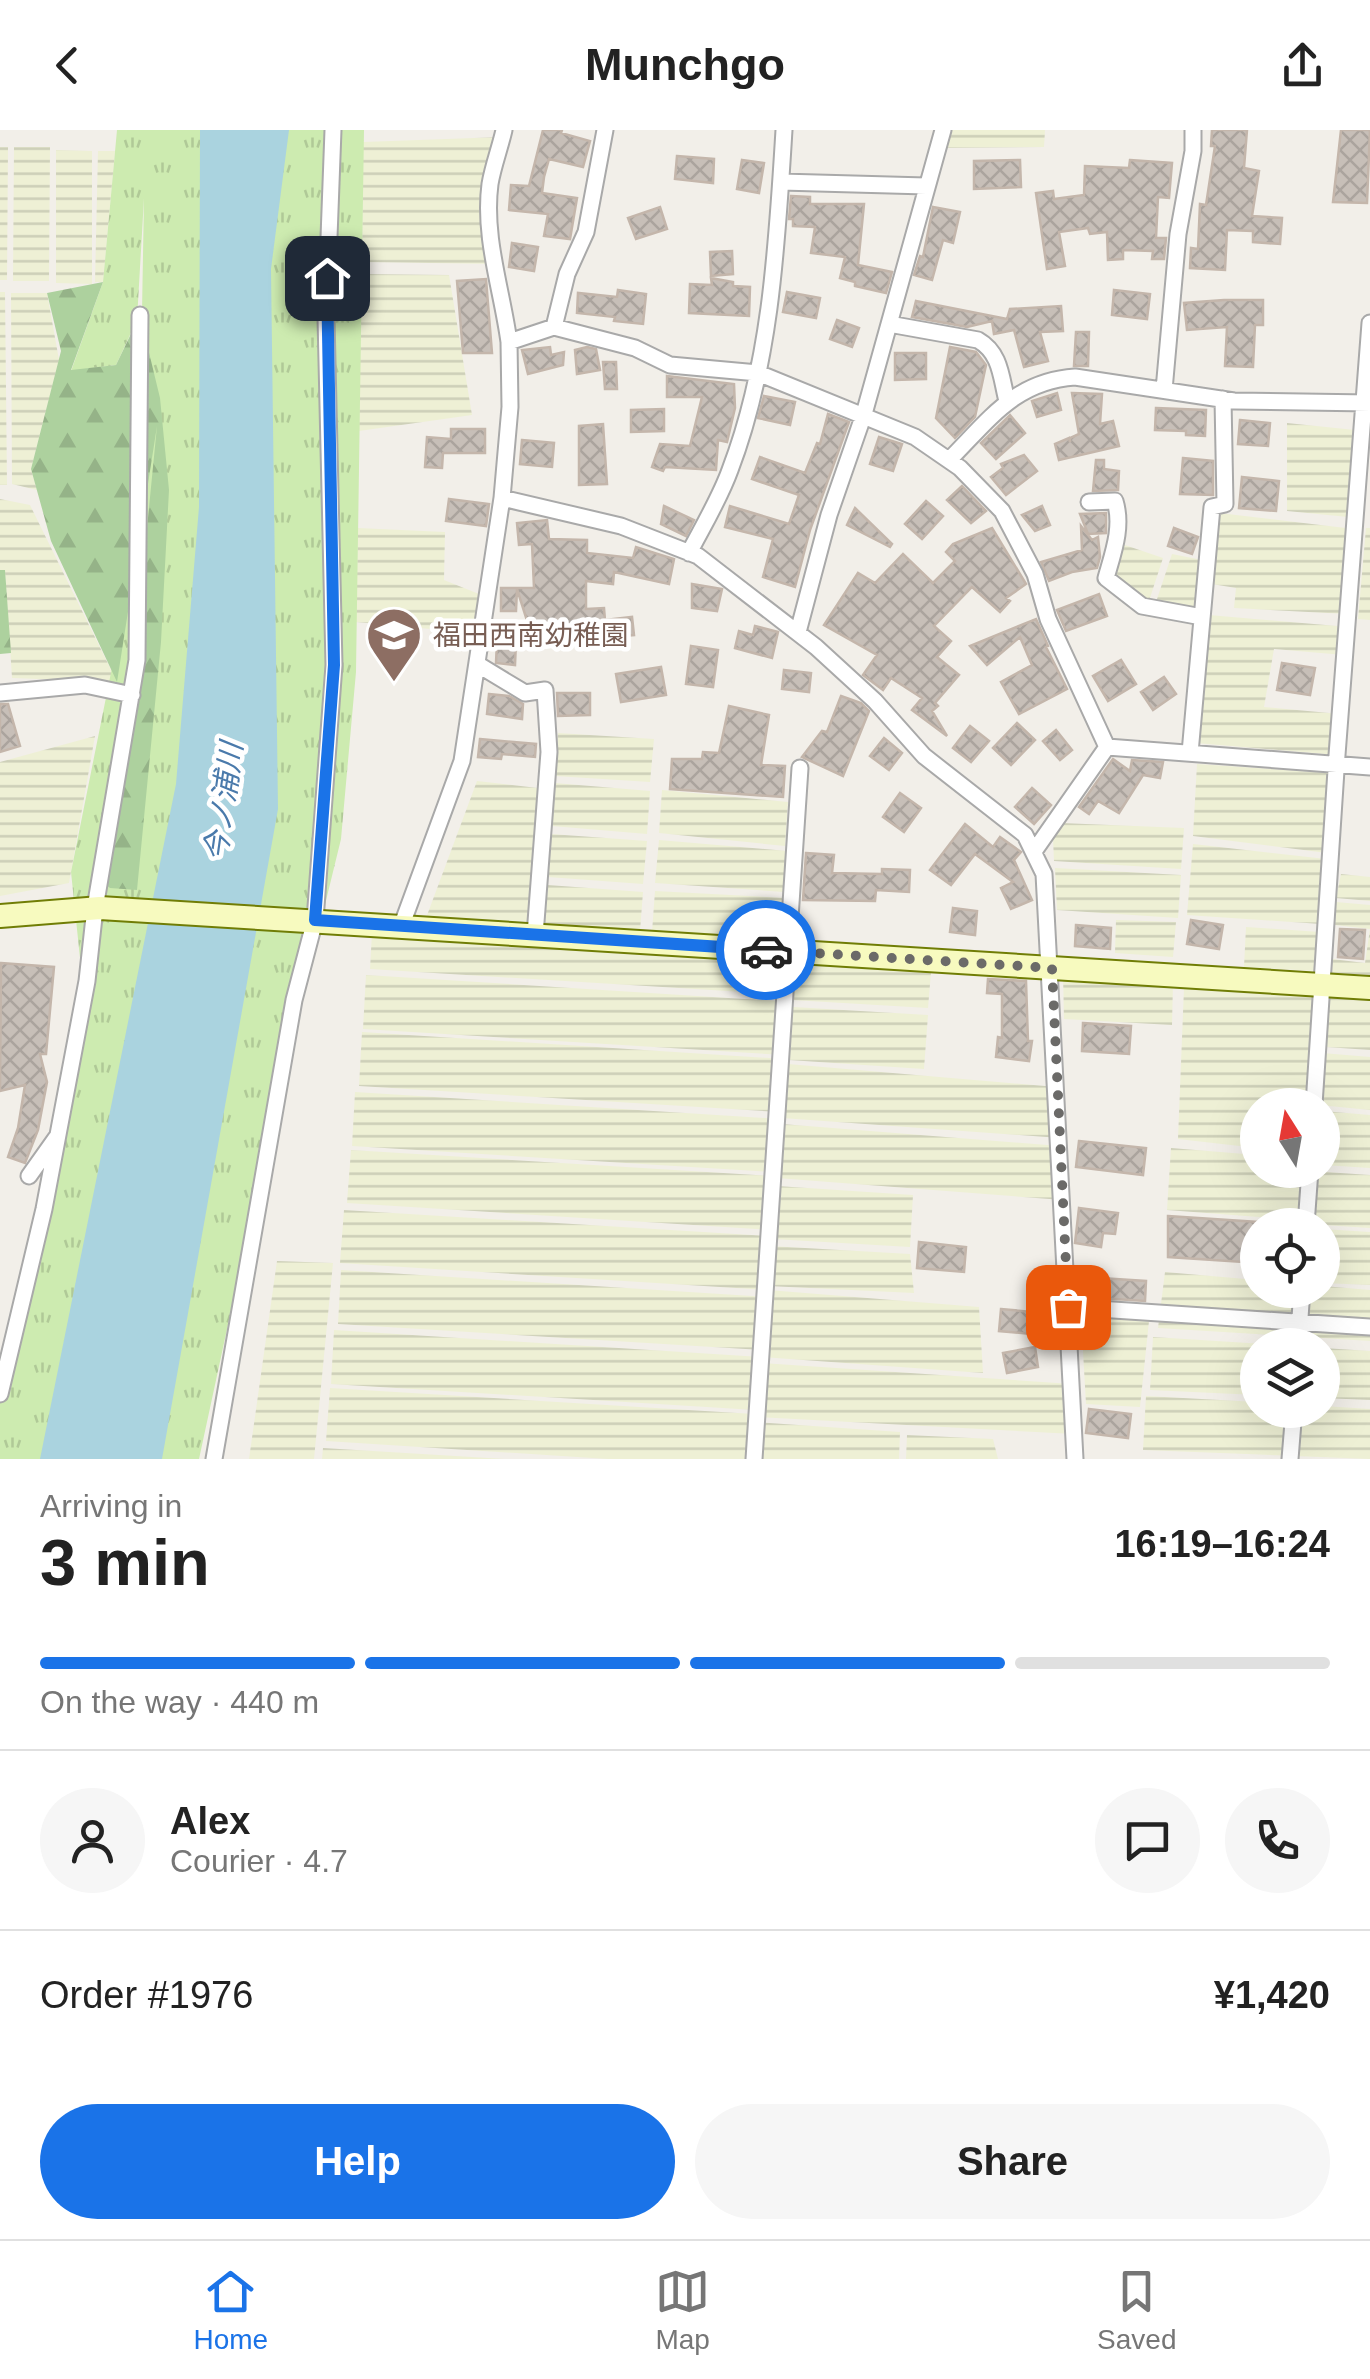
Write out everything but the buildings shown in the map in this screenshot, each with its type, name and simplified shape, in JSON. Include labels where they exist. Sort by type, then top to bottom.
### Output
[{"type":"street","points":[[214,1459],[271,1122],[312,919],[334,665],[326,318],[334,130]]},
{"type":"street","points":[[401,927],[462,761],[502,498],[510,407],[510,342],[492,254],[490,185],[504,130]]},
{"type":"street","points":[[554,327],[567,274],[586,232],[605,130]]},
{"type":"street","points":[[690,552],[730,470],[758,372],[776,255],[784,130]]},
{"type":"street","points":[[798,632],[943,130]]},
{"type":"street","points":[[1164,390],[1178,234],[1193,130]]},
{"type":"street","points":[[781,182],[926,186]]},
{"type":"street","points":[[2,1387],[24,1300],[87,980],[137,660],[140,315]]},
{"type":"street","points":[[1315,1088],[1370,323]]},
{"type":"street","points":[[889,324],[978,340],[990,347],[996,354],[1007,401]]},
{"type":"street","points":[[510,342],[554,327],[635,348],[670,366],[758,372],[915,436],[948,460],[1002,511],[1035,574],[1048,619],[1107,746]]},
{"type":"street","points":[[948,460],[1007,401],[1056,378],[1076,377],[1223,400],[1367,403]]},
{"type":"street","points":[[1190,753],[1212,507],[1225,504],[1223,400]]},
{"type":"street","points":[[502,498],[621,526],[690,552],[798,632],[875,701],[924,756],[1025,835],[1035,850],[1044,874],[1052,968],[1076,1459]]},
{"type":"street","points":[[1090,502],[1114,501],[1119,513],[1106,578],[1142,606],[1202,617]]},
{"type":"street","points":[[477,664],[524,692],[545,690],[549,752],[535,935]]},
{"type":"street","points":[[0,692],[85,685],[132,695]]},
{"type":"street","points":[[1107,746],[1370,767]]},
{"type":"street","points":[[1035,850],[1107,746]]},
{"type":"street","points":[[754,1459],[800,768]]},
{"type":"street","points":[[0,916],[98,908],[312,919],[1370,988]]},
{"type":"street","points":[[29,1176],[58,1135]]},
{"type":"street","points":[[1068,1307],[1370,1327]]},
{"type":"street","points":[[1300,1328],[1301,1308]]},
{"type":"street","points":[[0,1341],[2,1387]]},
{"type":"street","points":[[1290,1459],[1293,1428]]},
{"type":"green space","points":[[117,130],[364,130],[356,672],[341,839],[268,1139],[199,1459],[0,1459],[0,1399],[84,996],[71,872],[138,538],[144,198],[137,320],[116,365],[71,371],[103,282]]},
{"type":"green space","points":[[943,130],[1045,130],[1044,147],[938,148]]},
{"type":"green space","points":[[502,137],[490,185],[495,264],[362,262],[363,142]]},
{"type":"green space","points":[[0,147],[8,147],[7,280],[0,280]]},
{"type":"green space","points":[[14,147],[50,147],[49,281],[13,281]]},
{"type":"green space","points":[[56,150],[92,151],[92,284],[56,283]]},
{"type":"green space","points":[[98,151],[115,151],[103,282],[95,282]]},
{"type":"green space","points":[[361,274],[449,275],[472,415],[359,431]]},
{"type":"green space","points":[[103,282],[71,370],[116,365],[140,315],[160,398],[169,490],[161,642],[137,890],[110,888],[100,880],[137,630],[157,426],[117,682],[51,541],[31,469],[61,351],[47,293]]},
{"type":"green space","points":[[0,292],[5,292],[7,485],[0,485]]},
{"type":"green space","points":[[11,293],[47,293],[59,360],[31,469],[37,490],[12,484]]},
{"type":"green space","points":[[1287,423],[1355,430],[1348,517],[1287,511]]},
{"type":"green space","points":[[0,499],[30,505],[117,682],[12,678],[5,571],[0,570]]},
{"type":"green space","points":[[1211,512],[1354,529],[1347,614],[1234,608],[1236,588],[1206,583],[1203,615],[1154,608],[1172,554],[1207,561]]},
{"type":"green space","points":[[358,528],[445,532],[444,580],[479,594],[473,633],[356,622]]},
{"type":"green space","points":[[1366,528],[1370,528],[1370,620],[1358,619]]},
{"type":"green space","points":[[1116,542],[1163,558],[1147,607],[1106,578]]},
{"type":"green space","points":[[0,570],[5,570],[11,653],[0,654]]},
{"type":"green space","points":[[1209,615],[1349,627],[1344,655],[1274,649],[1264,707],[1340,714],[1337,755],[1196,743]]},
{"type":"green space","points":[[558,733],[654,739],[650,782],[555,776]]},
{"type":"green space","points":[[95,736],[69,883],[0,896],[0,762]]},
{"type":"green space","points":[[1197,764],[1331,773],[1327,853],[1193,836]]},
{"type":"green space","points":[[477,781],[546,789],[536,921],[459,920],[544,926],[548,885],[643,892],[640,931],[652,932],[655,891],[786,898],[783,941],[932,960],[928,1008],[792,1000],[791,995],[370,969],[373,915],[426,918]]},
{"type":"green space","points":[[555,783],[650,791],[647,834],[552,826]]},
{"type":"green space","points":[[662,790],[788,802],[785,846],[659,833]]},
{"type":"green space","points":[[1061,823],[1184,828],[1181,869],[1054,861],[1053,838]]},
{"type":"green space","points":[[551,834],[647,841],[643,884],[548,877]]},
{"type":"green space","points":[[659,840],[787,851],[784,892],[655,883]]},
{"type":"green space","points":[[1193,844],[1326,859],[1321,924],[1187,915]]},
{"type":"green space","points":[[1055,868],[1181,875],[1178,918],[1057,910]]},
{"type":"green space","points":[[1341,874],[1370,877],[1370,901],[1336,898]]},
{"type":"green space","points":[[1336,902],[1370,905],[1370,929],[1335,925]]},
{"type":"green space","points":[[1116,920],[1176,922],[1173,957],[1115,953]]},
{"type":"green space","points":[[1246,927],[1320,932],[1316,971],[1244,967]]},
{"type":"green space","points":[[1370,929],[1370,975],[1330,973],[1332,959],[1365,963]]},
{"type":"green space","points":[[1063,973],[1173,983],[1172,1025],[1064,1019]]},
{"type":"green space","points":[[366,975],[793,1002],[793,1007],[928,1015],[924,1069],[789,1060],[788,1064],[1057,1087],[1060,1138],[782,1118],[782,1124],[1060,1146],[1063,1200],[777,1178],[777,1186],[913,1195],[910,1247],[773,1239],[773,1230],[347,1203],[351,1150],[773,1176],[773,1172],[352,1146],[355,1092],[780,1119],[780,1112],[359,1086],[362,1032],[784,1059],[784,1055],[363,1029]]},
{"type":"green space","points":[[1184,988],[1313,996],[1306,1088],[1240,1088],[1240,1146],[1178,1139]]},
{"type":"green space","points":[[1329,993],[1370,996],[1370,1050],[1326,1047]]},
{"type":"green space","points":[[1322,1053],[1370,1057],[1370,1110],[1340,1107],[1340,1088],[1320,1088]]},
{"type":"green space","points":[[1340,1112],[1370,1115],[1370,1168],[1340,1166]]},
{"type":"green space","points":[[1171,1148],[1240,1154],[1240,1188],[1300,1188],[1299,1208],[1240,1208],[1240,1216],[1167,1210]]},
{"type":"green space","points":[[1340,1173],[1370,1175],[1370,1228],[1340,1226],[1340,1208],[1308,1208],[1310,1188],[1340,1188]]},
{"type":"green space","points":[[344,1210],[770,1236],[770,1246],[910,1254],[914,1293],[768,1286],[768,1290],[979,1307],[983,1373],[762,1357],[762,1350],[338,1324],[341,1270],[766,1297],[766,1290],[340,1263]]},
{"type":"green space","points":[[1340,1230],[1370,1232],[1370,1285],[1340,1284]]},
{"type":"green space","points":[[277,1261],[333,1263],[314,1459],[249,1459]]},
{"type":"green space","points":[[1165,1272],[1240,1279],[1240,1308],[1340,1308],[1340,1287],[1370,1290],[1370,1341],[1340,1339],[1340,1328],[1240,1328],[1240,1333],[1158,1328]]},
{"type":"green space","points":[[1081,1316],[1149,1321],[1140,1407],[1086,1404]]},
{"type":"green space","points":[[334,1330],[761,1357],[761,1363],[1072,1384],[1074,1434],[757,1417],[756,1422],[900,1432],[899,1459],[608,1459],[326,1441],[330,1388],[754,1414],[755,1410],[331,1384]]},
{"type":"green space","points":[[1153,1337],[1240,1343],[1240,1394],[1150,1390]]},
{"type":"green space","points":[[1340,1349],[1370,1351],[1370,1400],[1340,1399]]},
{"type":"green space","points":[[1146,1396],[1240,1401],[1240,1428],[1340,1428],[1340,1407],[1370,1409],[1370,1459],[1143,1450]]},
{"type":"green space","points":[[907,1435],[993,1439],[998,1459],[906,1459]]},
{"type":"green space","points":[[323,1448],[505,1459],[322,1459]]},
{"type":"water","name":"今ノ浦川","points":[[200,130],[289,130],[271,269],[278,809],[162,1459],[40,1459],[176,784],[199,507]]},
{"type":"way so far","points":[[766,950],[1052,968],[1068,1307]]},
{"type":"place","name":"福田西南幼稚園","points":[[394,684]]},
{"type":"route","points":[[327,278],[334,665],[315,920],[766,950]]}]
